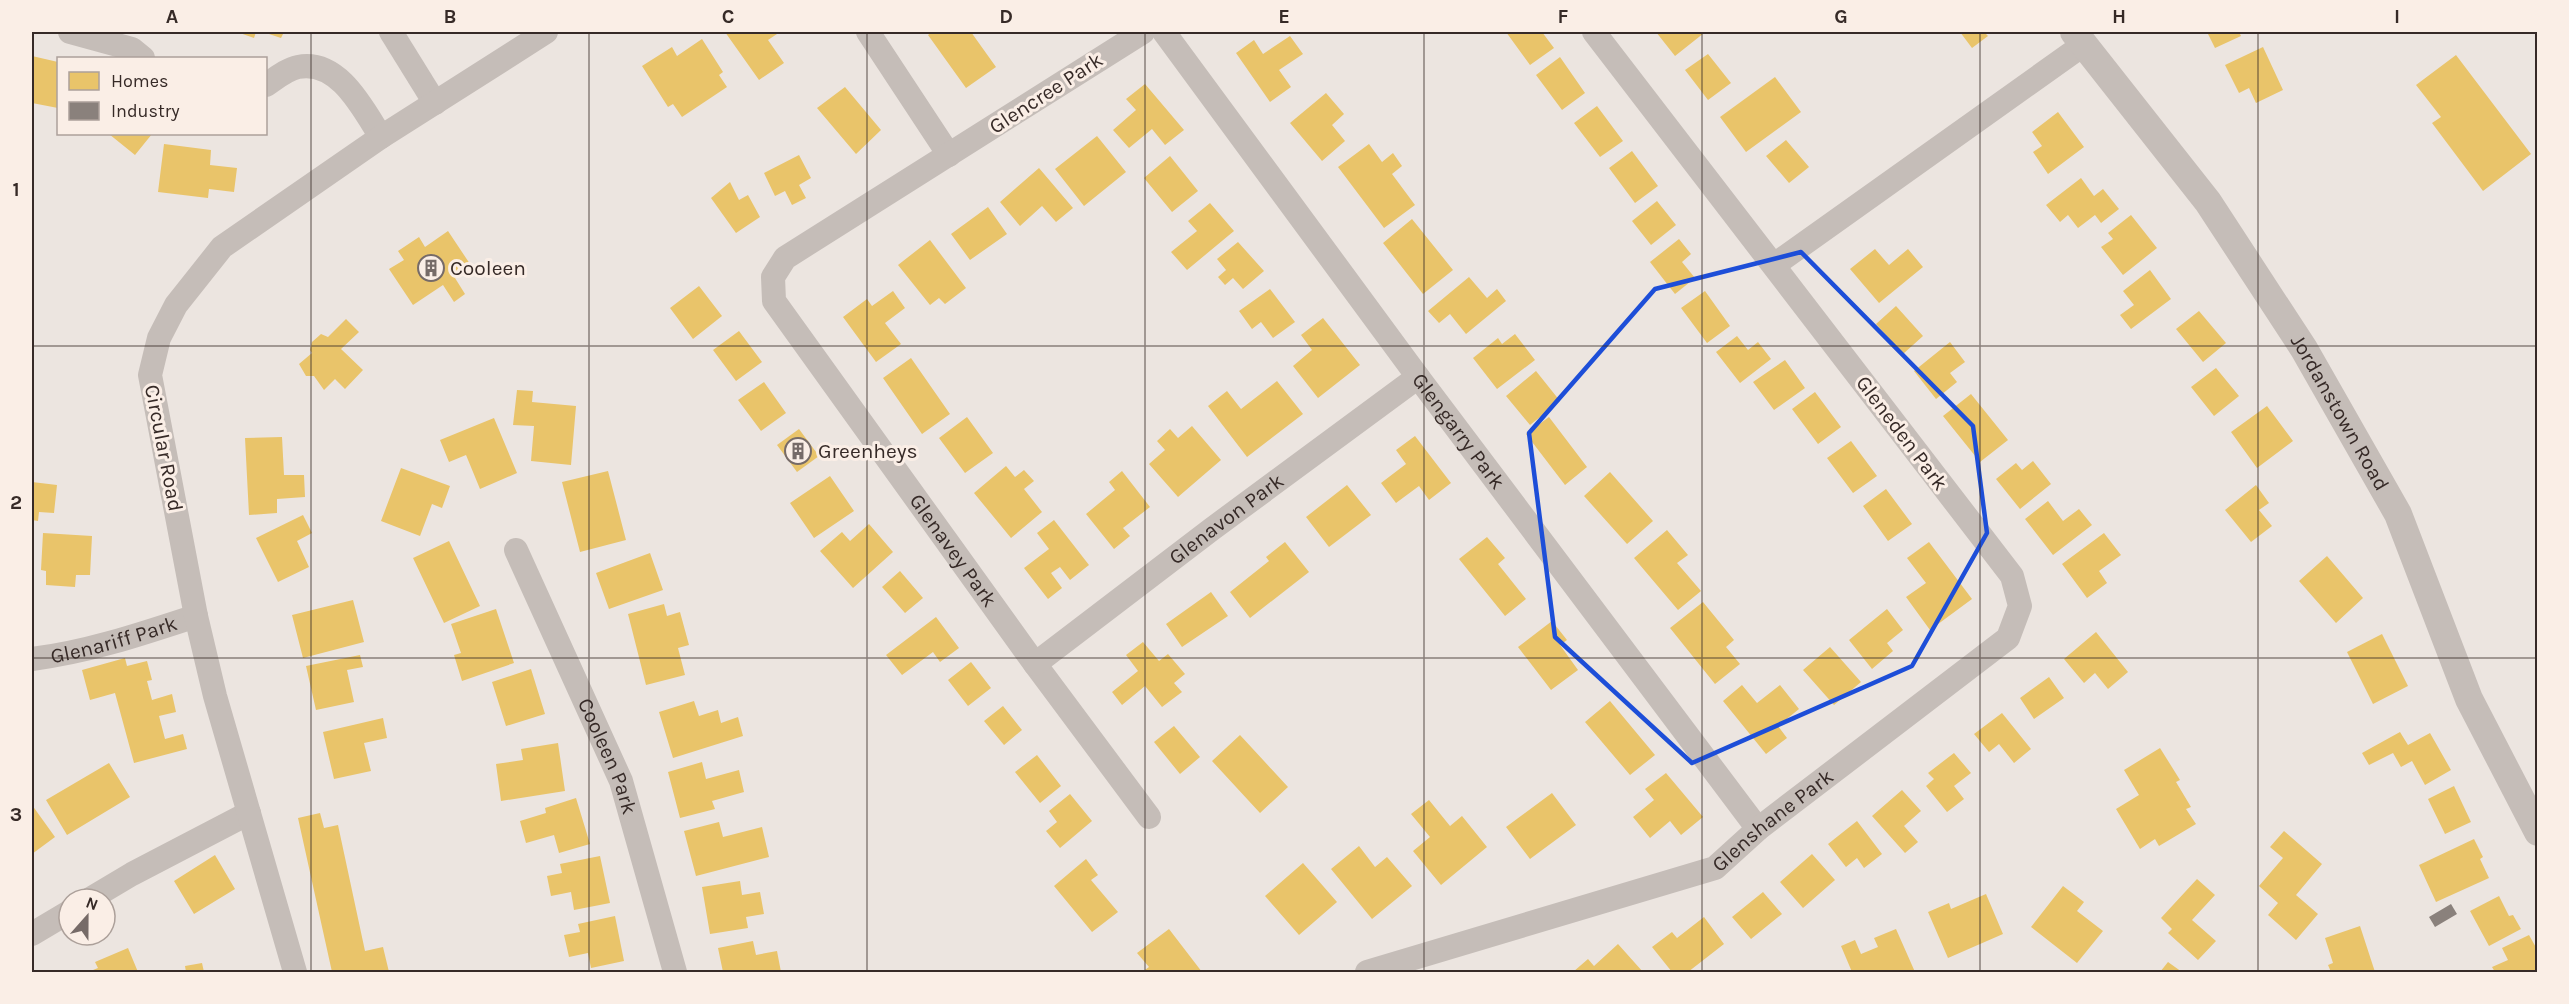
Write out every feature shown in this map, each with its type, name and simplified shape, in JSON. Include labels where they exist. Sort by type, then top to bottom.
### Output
[{"type":"street","points":[[70,32],[132,49],[142,57]]},
{"type":"street","points":[[391,32],[435,103]]},
{"type":"street","name":"Circular Road","points":[[295,972],[215,696],[196,616],[150,375],[159,338],[176,305],[222,247],[381,137],[546,32]]},
{"type":"street","points":[[868,32],[949,155]]},
{"type":"street","name":"Glencree Park","points":[[774,278],[785,258],[1143,32]]},
{"type":"street","name":"Glengarry Park","points":[[1164,32],[1418,377],[1758,829]]},
{"type":"street","name":"Gleneden Park","points":[[1594,32],[2012,576],[2020,606]]},
{"type":"street","points":[[1774,265],[2079,38]]},
{"type":"street","name":"Jordanstown Road","points":[[2079,38],[2208,202],[2304,349],[2398,514],[2469,699],[2538,832]]},
{"type":"street","points":[[267,84],[295,67],[319,68],[342,81],[381,137]]},
{"type":"street","name":"Glenavey Park","points":[[774,278],[774,301],[1035,664],[1149,817]]},
{"type":"street","name":"Glenavon Park","points":[[1035,664],[1212,529],[1418,377]]},
{"type":"street","name":"Cooleen Park","points":[[516,550],[621,781],[675,972]]},
{"type":"street","name":"Glenshane Park","points":[[1367,972],[1715,868],[1758,829],[2008,638],[2020,606]]},
{"type":"street","name":"Glenariff Park","points":[[32,658],[59,655],[115,643],[196,616]]},
{"type":"street","points":[[110,887],[249,813]]},
{"type":"street","points":[[32,934],[57,919]]},
{"type":"highlighted area","points":[[1801,252],[1973,426],[1987,533],[1912,666],[1692,763],[1555,637],[1529,433],[1655,289]]},
{"type":"building: Homes","points":[[237,32],[256,32],[254,38]]},
{"type":"building: Homes","points":[[263,32],[284,32],[281,38]]},
{"type":"building: Homes","points":[[725,32],[780,32],[768,40],[784,63],[759,80]]},
{"type":"building: Homes","points":[[932,32],[971,32],[996,67],[966,88],[928,35]]},
{"type":"building: Homes","points":[[1506,32],[1542,32],[1554,48],[1530,65]]},
{"type":"building: Homes","points":[[1656,32],[1702,32],[1704,33],[1675,56]]},
{"type":"building: Homes","points":[[1960,32],[1984,32],[1988,36],[1972,48]]},
{"type":"building: Homes","points":[[2207,32],[2239,32],[2241,36],[2215,48]]},
{"type":"building: Homes","points":[[1290,36],[1303,54],[1279,70],[1291,87],[1270,102],[1236,53],[1254,40],[1263,54]]},
{"type":"building: Homes","points":[[702,39],[723,72],[719,75],[727,87],[682,117],[673,104],[668,107],[642,66],[672,47],[677,56]]},
{"type":"building: Homes","points":[[2263,47],[2283,90],[2256,103],[2249,88],[2239,93],[2225,65]]},
{"type":"building: Homes","points":[[1708,54],[1731,83],[1708,100],[1685,70]]},
{"type":"building: Homes","points":[[2456,55],[2531,154],[2483,191],[2432,123],[2441,117],[2416,85]]},
{"type":"building: Homes","points":[[32,56],[57,62],[57,108],[32,103]]},
{"type":"building: Homes","points":[[1560,57],[1585,93],[1562,110],[1536,75]]},
{"type":"building: Homes","points":[[1775,77],[1801,112],[1746,152],[1720,117]]},
{"type":"building: Homes","points":[[1145,84],[1184,130],[1165,145],[1152,129],[1129,148],[1113,130],[1136,110],[1126,99]]},
{"type":"building: Homes","points":[[845,87],[881,130],[856,154],[817,108]]},
{"type":"building: Homes","points":[[1326,93],[1344,114],[1332,125],[1345,141],[1322,161],[1290,123]]},
{"type":"building: Homes","points":[[1597,106],[1623,141],[1600,157],[1574,123]]},
{"type":"building: Homes","points":[[2058,112],[2084,147],[2048,174],[2033,152],[2042,146],[2032,132]]},
{"type":"building: Homes","points":[[110,135],[151,135],[135,155]]},
{"type":"building: Homes","points":[[1097,136],[1126,172],[1084,206],[1055,169]]},
{"type":"building: Homes","points":[[1786,140],[1809,167],[1789,183],[1766,156]]},
{"type":"building: Homes","points":[[164,144],[211,150],[210,165],[237,168],[234,192],[209,189],[208,198],[158,192]]},
{"type":"building: Homes","points":[[1369,144],[1382,162],[1393,153],[1402,166],[1392,174],[1415,205],[1384,228],[1338,167]]},
{"type":"building: Homes","points":[[1632,151],[1658,186],[1635,203],[1609,168]]},
{"type":"building: Homes","points":[[799,155],[811,178],[799,185],[806,198],[792,205],[785,191],[775,196],[764,173]]},
{"type":"building: Homes","points":[[1170,156],[1198,191],[1172,212],[1144,178]]},
{"type":"building: Homes","points":[[1039,168],[1073,208],[1056,222],[1042,206],[1020,226],[1000,202]]},
{"type":"building: Homes","points":[[2081,178],[2094,196],[2103,189],[2119,209],[2101,223],[2095,215],[2078,228],[2068,215],[2060,222],[2046,205]]},
{"type":"building: Homes","points":[[730,182],[739,200],[748,195],[760,217],[736,233],[711,198]]},
{"type":"building: Homes","points":[[1657,201],[1676,225],[1651,245],[1632,221]]},
{"type":"building: Homes","points":[[1210,203],[1234,231],[1187,270],[1171,252],[1197,231],[1188,221]]},
{"type":"building: Homes","points":[[988,207],[1007,234],[970,260],[951,234]]},
{"type":"building: Homes","points":[[2131,215],[2157,248],[2123,275],[2101,247],[2113,239],[2108,233]]},
{"type":"building: Homes","points":[[1412,219],[1453,270],[1423,294],[1383,243]]},
{"type":"building: Homes","name":"Cooleen","points":[[448,231],[472,267],[455,278],[465,294],[454,302],[443,285],[413,305],[389,269],[404,260],[398,251],[419,237],[425,247]]},
{"type":"building: Homes","points":[[1679,239],[1691,254],[1682,262],[1695,278],[1675,294],[1650,262]]},
{"type":"building: Homes","points":[[930,240],[966,288],[945,304],[939,298],[930,305],[898,265]]},
{"type":"building: Homes","points":[[1238,242],[1264,271],[1243,289],[1233,278],[1225,285],[1218,277],[1226,270],[1217,259]]},
{"type":"building: Homes","points":[[1875,249],[1889,265],[1908,249],[1923,267],[1879,303],[1850,269]]},
{"type":"building: Homes","points":[[2150,270],[2171,299],[2131,329],[2120,315],[2134,305],[2123,291]]},
{"type":"building: Homes","points":[[1469,277],[1487,298],[1497,289],[1506,301],[1466,334],[1450,314],[1439,323],[1428,311]]},
{"type":"building: Homes","points":[[699,286],[722,316],[693,339],[670,308]]},
{"type":"building: Homes","points":[[1270,289],[1295,322],[1273,338],[1261,322],[1252,329],[1239,311]]},
{"type":"building: Homes","points":[[893,291],[905,308],[885,323],[901,344],[876,362],[843,317],[867,299],[872,306]]},
{"type":"building: Homes","points":[[1705,291],[1730,326],[1707,343],[1681,308]]},
{"type":"building: Homes","points":[[1896,306],[1923,336],[1903,354],[1876,324]]},
{"type":"building: Homes","points":[[2199,311],[2226,343],[2203,362],[2176,329]]},
{"type":"building: Homes","points":[[1323,318],[1360,365],[1318,398],[1293,366],[1312,350],[1301,335]]},
{"type":"building: Homes","points":[[346,319],[359,332],[341,349],[363,370],[345,389],[335,379],[324,390],[314,376],[306,376],[299,364],[312,353],[310,350],[312,342],[321,334],[328,337]]},
{"type":"building: Homes","points":[[739,331],[762,362],[736,381],[713,350]]},
{"type":"building: Homes","points":[[1515,334],[1535,360],[1497,389],[1473,358],[1498,338],[1502,344]]},
{"type":"building: Homes","points":[[1737,336],[1748,350],[1758,342],[1771,359],[1740,383],[1716,352]]},
{"type":"building: Homes","points":[[1950,342],[1965,362],[1950,373],[1957,382],[1936,399],[1914,371]]},
{"type":"building: Homes","points":[[911,358],[950,414],[922,434],[883,378]]},
{"type":"building: Homes","points":[[1785,360],[1805,388],[1774,410],[1753,382]]},
{"type":"building: Homes","points":[[2216,368],[2239,396],[2214,416],[2191,387]]},
{"type":"building: Homes","points":[[1536,371],[1560,401],[1530,425],[1506,396]]},
{"type":"building: Homes","points":[[1277,381],[1303,414],[1247,457],[1208,406],[1227,391],[1241,409]]},
{"type":"building: Homes","points":[[764,382],[786,413],[761,431],[738,400]]},
{"type":"building: Homes","points":[[517,390],[533,391],[532,402],[576,406],[571,465],[531,461],[534,426],[513,425]]},
{"type":"building: Homes","points":[[1815,392],[1841,427],[1818,444],[1792,409]]},
{"type":"building: Homes","points":[[1971,394],[2008,440],[1980,462],[1943,416]]},
{"type":"building: Homes","points":[[2267,406],[2293,441],[2257,468],[2231,432]]},
{"type":"building: Homes","points":[[967,417],[993,453],[965,473],[939,438]]},
{"type":"building: Homes","points":[[1549,417],[1587,467],[1565,485],[1526,434]]},
{"type":"building: Homes","points":[[494,418],[517,473],[480,489],[466,455],[449,462],[440,440]]},
{"type":"building: Homes","points":[[1192,426],[1221,460],[1178,497],[1149,464],[1165,450],[1157,441],[1170,429],[1178,438]]},
{"type":"building: Homes","name":"Greenheys","points":[[799,429],[819,456],[797,472],[777,445]]},
{"type":"building: Homes","points":[[1415,436],[1451,483],[1429,500],[1419,486],[1396,503],[1381,483],[1406,464],[1396,450]]},
{"type":"building: Homes","points":[[282,437],[284,475],[304,475],[305,497],[277,499],[277,513],[249,515],[245,438]]},
{"type":"building: Homes","points":[[1851,441],[1877,476],[1853,493],[1827,458]]},
{"type":"building: Homes","points":[[2033,461],[2051,484],[2020,509],[1996,479],[2016,463],[2022,470]]},
{"type":"building: Homes","points":[[1006,466],[1015,477],[1024,470],[1034,481],[1024,489],[1042,512],[1011,538],[974,493]]},
{"type":"building: Homes","points":[[401,468],[450,486],[442,508],[432,504],[420,536],[381,521]]},
{"type":"building: Homes","points":[[608,471],[626,540],[580,552],[562,482]]},
{"type":"building: Homes","points":[[1122,471],[1150,507],[1123,528],[1130,536],[1114,549],[1086,514],[1115,490],[1109,482]]},
{"type":"building: Homes","points":[[1610,472],[1653,521],[1627,544],[1584,496]]},
{"type":"building: Homes","points":[[830,476],[854,511],[814,538],[790,503]]},
{"type":"building: Homes","points":[[32,482],[57,485],[54,513],[39,512],[38,521],[32,520]]},
{"type":"building: Homes","points":[[1347,485],[1371,515],[1329,547],[1306,517]]},
{"type":"building: Homes","points":[[2256,485],[2269,503],[2259,510],[2272,526],[2251,542],[2225,510]]},
{"type":"building: Homes","points":[[1886,489],[1912,524],[1888,541],[1863,506]]},
{"type":"building: Homes","points":[[2048,501],[2063,521],[2079,509],[2092,525],[2053,555],[2025,519]]},
{"type":"building: Homes","points":[[303,515],[312,533],[297,541],[309,567],[278,582],[256,538]]},
{"type":"building: Homes","points":[[1054,520],[1089,565],[1070,580],[1060,567],[1051,573],[1062,588],[1048,599],[1024,568],[1049,549],[1037,533]]},
{"type":"building: Homes","points":[[869,524],[893,552],[853,588],[820,551],[842,532],[850,541]]},
{"type":"building: Homes","points":[[1667,530],[1688,555],[1677,563],[1701,591],[1678,610],[1634,558]]},
{"type":"building: Homes","points":[[43,533],[92,536],[90,575],[76,575],[75,587],[46,585],[46,571],[41,570]]},
{"type":"building: Homes","points":[[2104,533],[2121,555],[2099,571],[2107,583],[2087,598],[2062,564]]},
{"type":"building: Homes","points":[[1487,537],[1505,558],[1498,564],[1526,599],[1505,616],[1459,559]]},
{"type":"building: Homes","points":[[449,541],[480,606],[444,623],[413,558]]},
{"type":"building: Homes","points":[[1285,542],[1309,572],[1250,618],[1230,592],[1269,561],[1266,557]]},
{"type":"building: Homes","points":[[1929,542],[1972,599],[1930,630],[1906,597],[1926,583],[1907,558]]},
{"type":"building: Homes","points":[[650,553],[663,590],[609,609],[596,573]]},
{"type":"building: Homes","points":[[2327,556],[2363,598],[2336,623],[2299,581]]},
{"type":"building: Homes","points":[[900,571],[923,598],[905,613],[882,587]]},
{"type":"building: Homes","points":[[1211,592],[1228,616],[1182,647],[1166,624]]},
{"type":"building: Homes","points":[[353,600],[364,642],[303,658],[292,615]]},
{"type":"building: Homes","points":[[1703,602],[1734,640],[1726,647],[1740,664],[1715,684],[1670,628]]},
{"type":"building: Homes","points":[[664,604],[667,616],[680,612],[689,645],[678,648],[685,675],[646,685],[628,614]]},
{"type":"building: Homes","points":[[496,609],[514,663],[462,681],[454,655],[461,653],[451,624]]},
{"type":"building: Homes","points":[[1887,609],[1903,630],[1887,643],[1893,651],[1872,669],[1849,640]]},
{"type":"building: Homes","points":[[936,617],[959,648],[940,662],[933,652],[902,675],[886,655]]},
{"type":"building: Homes","points":[[1552,621],[1567,640],[1560,645],[1578,670],[1551,690],[1518,647]]},
{"type":"building: Homes","points":[[2096,632],[2128,672],[2108,689],[2095,673],[2084,683],[2064,659]]},
{"type":"building: Homes","points":[[2382,634],[2408,686],[2373,704],[2347,652]]},
{"type":"building: Homes","points":[[1143,642],[1159,661],[1168,654],[1185,674],[1174,683],[1182,692],[1162,707],[1145,686],[1122,705],[1112,692],[1138,671],[1126,655]]},
{"type":"building: Homes","points":[[1830,647],[1861,682],[1834,705],[1803,670]]},
{"type":"building: Homes","points":[[360,655],[363,667],[347,670],[354,702],[316,710],[306,666]]},
{"type":"building: Homes","points":[[125,658],[127,666],[147,661],[152,680],[147,681],[152,700],[172,694],[176,712],[159,716],[165,739],[183,734],[187,749],[134,763],[115,693],[90,700],[82,670]]},
{"type":"building: Homes","points":[[971,662],[991,688],[968,706],[948,680]]},
{"type":"building: Homes","points":[[531,669],[545,714],[506,726],[492,682]]},
{"type":"building: Homes","points":[[2049,677],[2064,698],[2034,719],[2020,698]]},
{"type":"building: Homes","points":[[1742,685],[1757,703],[1780,685],[1799,709],[1778,726],[1787,738],[1766,754],[1723,701]]},
{"type":"building: Homes","points":[[694,701],[699,716],[718,710],[721,723],[738,717],[743,736],[673,758],[659,712]]},
{"type":"building: Homes","points":[[1610,701],[1655,755],[1630,775],[1585,722]]},
{"type":"building: Homes","points":[[1003,706],[1022,730],[1004,745],[984,721]]},
{"type":"building: Homes","points":[[2002,713],[2031,749],[2014,763],[1999,744],[1989,752],[1974,734]]},
{"type":"building: Homes","points":[[383,718],[387,738],[364,743],[371,771],[334,779],[323,732]]},
{"type":"building: Homes","points":[[1174,726],[1200,757],[1180,774],[1154,742]]},
{"type":"building: Homes","points":[[2400,732],[2408,745],[2430,733],[2451,770],[2425,785],[2412,761],[2401,767],[2393,753],[2369,765],[2362,753]]},
{"type":"building: Homes","points":[[1240,735],[1288,787],[1260,813],[1212,761]]},
{"type":"building: Homes","points":[[558,743],[565,791],[501,801],[496,764],[523,760],[521,749]]},
{"type":"building: Homes","points":[[2160,748],[2180,780],[2176,782],[2191,807],[2186,809],[2196,824],[2159,846],[2155,839],[2140,849],[2116,809],[2139,795],[2124,770]]},
{"type":"building: Homes","points":[[1954,753],[1971,773],[1954,786],[1964,799],[1947,812],[1926,786],[1934,779],[1928,773]]},
{"type":"building: Homes","points":[[1037,755],[1061,786],[1040,803],[1015,772]]},
{"type":"building: Homes","points":[[702,762],[706,779],[739,770],[744,792],[712,801],[715,809],[680,818],[668,772]]},
{"type":"building: Homes","points":[[109,763],[130,797],[67,835],[46,800]]},
{"type":"building: Homes","points":[[1666,773],[1703,817],[1681,835],[1670,821],[1650,838],[1633,817],[1654,800],[1645,789]]},
{"type":"building: Homes","points":[[2454,786],[2471,822],[2445,834],[2428,799]]},
{"type":"building: Homes","points":[[1902,790],[1921,811],[1904,826],[1918,842],[1905,853],[1872,816]]},
{"type":"building: Homes","points":[[1552,793],[1576,825],[1530,859],[1506,827]]},
{"type":"building: Homes","points":[[1070,794],[1092,821],[1060,848],[1046,831],[1057,822],[1049,811]]},
{"type":"building: Homes","points":[[576,798],[590,844],[559,853],[554,835],[526,843],[520,821],[546,813],[545,808]]},
{"type":"building: Homes","points":[[1429,800],[1450,826],[1462,816],[1487,847],[1441,885],[1413,851],[1430,837],[1411,814]]},
{"type":"building: Homes","points":[[32,805],[55,837],[32,854]]},
{"type":"building: Homes","points":[[320,813],[324,828],[338,825],[365,951],[383,947],[389,972],[332,972],[298,818]]},
{"type":"building: Homes","points":[[1857,821],[1882,854],[1864,868],[1857,858],[1846,867],[1828,844]]},
{"type":"building: Homes","points":[[719,822],[723,837],[762,827],[769,857],[696,876],[684,831]]},
{"type":"building: Homes","points":[[2284,831],[2322,864],[2296,895],[2318,914],[2296,940],[2268,915],[2278,903],[2259,886],[2283,858],[2270,847]]},
{"type":"building: Homes","points":[[2474,839],[2483,857],[2480,859],[2489,878],[2436,902],[2419,865]]},
{"type":"building: Homes","points":[[1359,846],[1375,867],[1387,857],[1412,886],[1372,919],[1331,869]]},
{"type":"building: Homes","points":[[1812,854],[1835,880],[1803,908],[1780,882]]},
{"type":"building: Homes","points":[[215,855],[235,889],[194,914],[174,881]]},
{"type":"building: Homes","points":[[600,856],[610,903],[574,910],[571,892],[551,896],[547,876],[562,873],[560,864]]},
{"type":"building: Homes","points":[[1086,859],[1098,875],[1091,880],[1118,912],[1092,932],[1054,886]]},
{"type":"building: Homes","points":[[1303,863],[1337,902],[1299,935],[1265,896]]},
{"type":"building: Homes","points":[[2197,879],[2215,895],[2192,920],[2216,941],[2198,960],[2168,933],[2172,929],[2161,918]]},
{"type":"building: Homes","points":[[740,881],[742,895],[760,892],[764,914],[746,917],[748,928],[710,934],[702,887]]},
{"type":"building: Homes","points":[[2063,886],[2084,902],[2077,911],[2103,931],[2077,963],[2031,927]]},
{"type":"building: Homes","points":[[1763,892],[1782,914],[1751,939],[1732,917]]},
{"type":"building: Homes","points":[[1986,894],[2003,934],[1948,958],[1928,912],[1949,903],[1951,909]]},
{"type":"building: Homes","points":[[2499,896],[2509,916],[2513,915],[2521,929],[2489,946],[2470,911]]},
{"type":"building: Homes","points":[[615,916],[624,961],[591,968],[588,953],[569,957],[564,935],[580,932],[578,924]]},
{"type":"building: Homes","points":[[1704,917],[1724,944],[1688,972],[1672,972],[1652,947],[1672,932],[1677,938]]},
{"type":"building: Homes","points":[[2360,926],[2375,972],[2331,972],[2328,965],[2333,963],[2325,938]]},
{"type":"building: Homes","points":[[1169,929],[1202,972],[1142,972],[1149,967],[1137,953]]},
{"type":"building: Homes","points":[[1896,929],[1915,972],[1852,972],[1841,946],[1855,940],[1861,954],[1878,947],[1874,938]]},
{"type":"building: Homes","points":[[2529,935],[2538,951],[2538,972],[2495,972],[2492,967],[2508,960],[2502,948]]},
{"type":"building: Homes","points":[[753,941],[756,955],[777,951],[781,972],[723,972],[718,948]]},
{"type":"building: Homes","points":[[1618,944],[1643,972],[1573,972],[1588,959],[1594,966]]},
{"type":"building: Homes","points":[[128,948],[138,972],[88,972],[98,968],[95,962]]},
{"type":"building: Homes","points":[[2168,962],[2182,972],[2160,972]]},
{"type":"building: Homes","points":[[202,963],[204,972],[186,972],[185,966]]},
{"type":"building: Industry","points":[[2451,904],[2457,914],[2435,927],[2429,917]]},
{"type":"place","name":"Cooleen","points":[[431,268]]},
{"type":"place","name":"Greenheys","points":[[798,451]]}]
